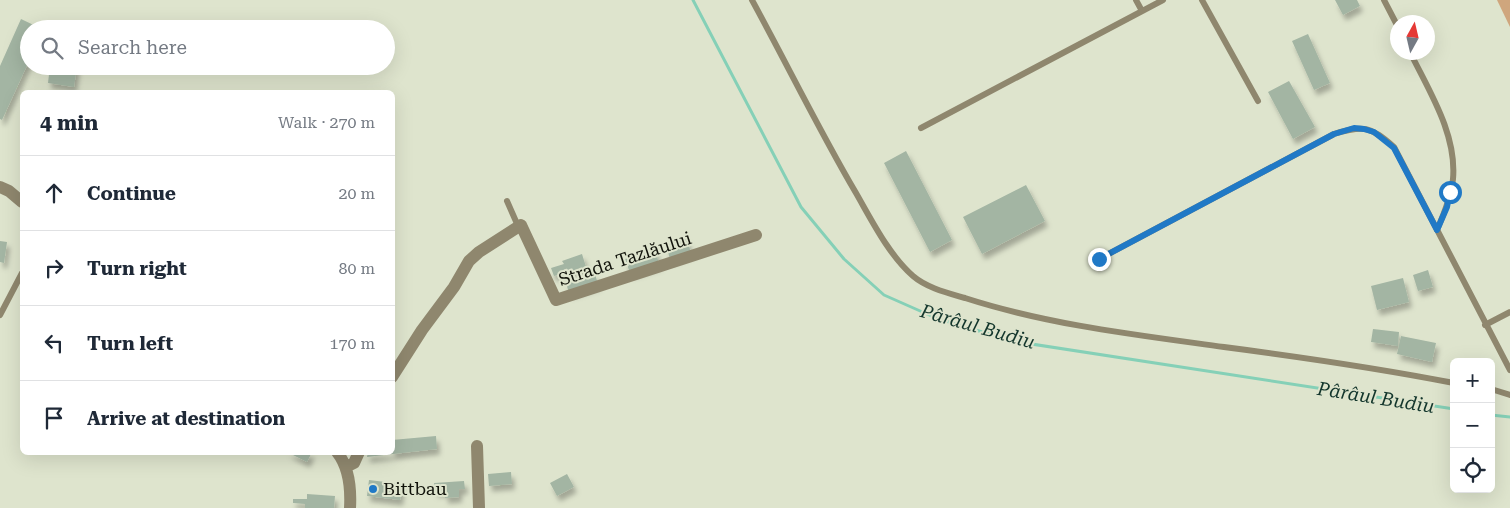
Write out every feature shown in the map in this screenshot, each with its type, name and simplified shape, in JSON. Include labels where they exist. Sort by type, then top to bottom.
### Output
[{"type":"street","points":[[0,187],[20,200]]},
{"type":"street","points":[[395,372],[422,330],[454,287],[469,261],[479,252],[520,225]]},
{"type":"street","name":"Strada Tazlăului","points":[[520,225],[556,300],[756,235]]},
{"type":"street","points":[[478,446],[479,508]]},
{"type":"street","points":[[339,455],[346,467],[350,508]]},
{"type":"street","points":[[346,467],[354,463],[358,455]]},
{"type":"lane","points":[[752,0],[870,218],[895,256],[914,277],[932,287],[990,306],[1046,320],[1175,341],[1360,366],[1450,381]]},
{"type":"lane","points":[[1136,0],[1142,11]]},
{"type":"lane","points":[[921,128],[1163,0]]},
{"type":"lane","points":[[1202,0],[1258,102]]},
{"type":"lane","points":[[1384,0],[1392,15]]},
{"type":"lane","points":[[1414,60],[1445,125],[1452,153],[1453,179],[1447,207],[1437,230]]},
{"type":"lane","points":[[1099,259],[1334,134],[1354,128],[1374,132],[1394,148],[1510,370]]},
{"type":"lane","points":[[507,201],[520,225]]},
{"type":"lane","points":[[0,315],[20,277]]},
{"type":"lane","points":[[1485,325],[1510,312]]},
{"type":"lane","points":[[1495,390],[1510,395]]},
{"type":"shaded area","points":[[1497,0],[1510,0],[1510,27]]},
{"type":"building","points":[[1335,0],[1357,0],[1360,6],[1343,15]]},
{"type":"building","points":[[20,21],[20,75],[23,75],[2,120],[0,119],[0,66]]},
{"type":"building","points":[[1308,34],[1330,83],[1314,90],[1292,41]]},
{"type":"building","points":[[49,75],[76,75],[74,87],[48,83]]},
{"type":"building","points":[[1289,81],[1315,127],[1293,139],[1268,92]]},
{"type":"building","points":[[906,151],[952,240],[930,252],[884,163]]},
{"type":"building","points":[[1026,185],[1045,221],[982,254],[963,217]]},
{"type":"building","points":[[686,238],[691,252],[670,259],[666,245]]},
{"type":"building","points":[[0,241],[7,242],[4,263],[0,262]]},
{"type":"building","points":[[655,249],[659,264],[630,273],[625,259]]},
{"type":"building","points":[[582,254],[586,267],[554,276],[551,268],[564,264],[562,261]]},
{"type":"building","points":[[1428,270],[1433,287],[1418,291],[1413,275]]},
{"type":"building","points":[[595,274],[598,284],[569,293],[566,283]]},
{"type":"building","points":[[1403,278],[1409,302],[1377,310],[1371,286]]},
{"type":"building","points":[[1373,329],[1399,332],[1398,346],[1371,342]]},
{"type":"building","points":[[1401,336],[1436,343],[1432,362],[1397,354]]},
{"type":"building","points":[[436,436],[437,449],[395,454],[395,440]]},
{"type":"building","points":[[293,455],[310,455],[307,462]]},
{"type":"building","points":[[367,455],[384,455],[367,457]]},
{"type":"building","points":[[511,472],[512,484],[489,486],[488,474]]},
{"type":"building","points":[[567,474],[574,487],[557,496],[550,483]]},
{"type":"building","points":[[369,480],[402,484],[400,500],[367,496]]},
{"type":"building","points":[[464,481],[465,489],[459,489],[459,497],[445,498],[445,491],[435,492],[434,483]]},
{"type":"building","points":[[307,494],[335,496],[334,508],[305,508],[305,504],[293,503],[293,499],[307,499]]},
{"type":"waterway","name":"Pârâul Budiu","points":[[693,0],[801,207],[844,259],[884,295],[936,318],[1012,341],[1450,408]]},
{"type":"waterway","name":"Pârâul Budiu","points":[[1495,415],[1510,417]]},
{"type":"place","name":"Bittbau","points":[[373,489]]},
{"type":"route","points":[[1099,259],[1334,134],[1354,128],[1374,132],[1394,148],[1437,230],[1447,207],[1450,192]]}]
